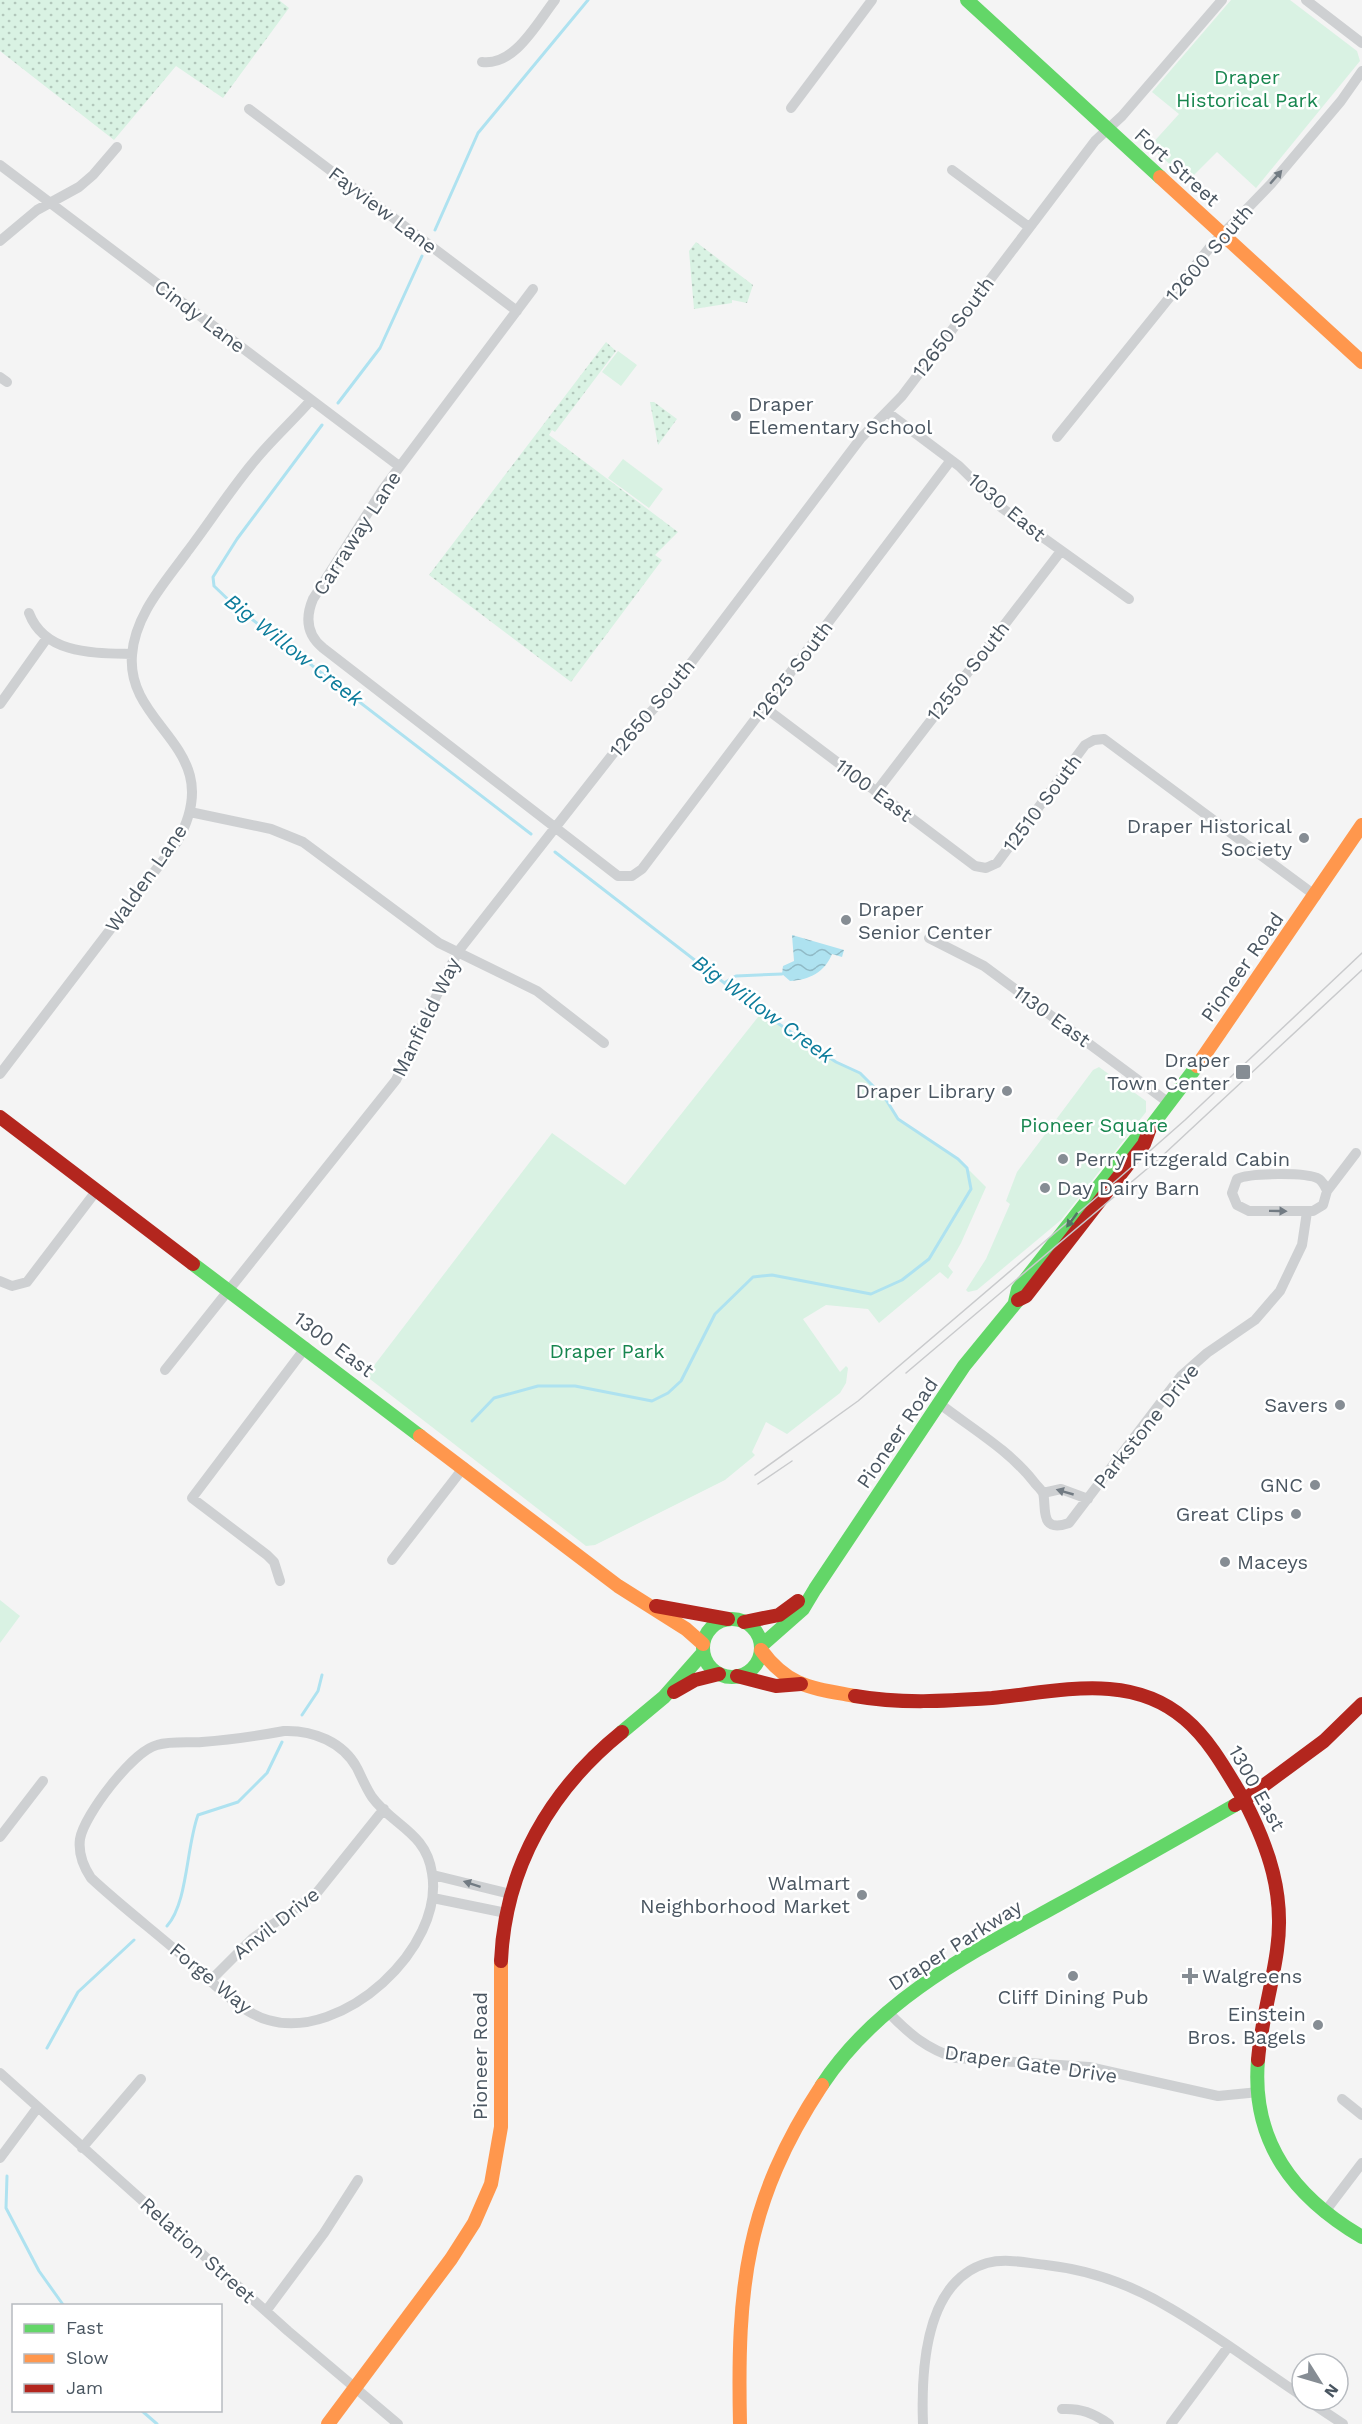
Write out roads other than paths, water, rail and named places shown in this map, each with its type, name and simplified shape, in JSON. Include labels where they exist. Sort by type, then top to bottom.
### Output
[{"type":"main road","name":"Fort Street","points":[[966,0],[1362,362]]},
{"type":"main road","name":"Pioneer Road","points":[[761,1648],[803,1609],[964,1366],[1015,1302],[1018,1288],[1135,1140],[1150,1128],[1169,1103],[1316,896],[1362,825]]},
{"type":"main road","name":"1300 East","points":[[0,1117],[644,1603],[686,1629],[703,1649]]},
{"type":"main road","name":"Pioneer Road","points":[[744,1622],[779,1615],[815,1589]]},
{"type":"main road","name":"1300 East","points":[[644,1603],[728,1619]]},
{"type":"main road","points":[[728,1619],[744,1622],[752,1627],[761,1648],[757,1662],[748,1671],[737,1676],[719,1674],[707,1663],[703,1649],[712,1628],[728,1619]]},
{"type":"main road","name":"1300 East","points":[[761,1648],[782,1674],[801,1684],[860,1698],[917,1702],[1093,1687],[1134,1692],[1167,1704],[1192,1723],[1215,1752],[1244,1800],[1270,1854],[1280,1905],[1278,1946],[1258,2046],[1259,2092],[1268,2135],[1280,2162],[1303,2194],[1324,2213],[1362,2236]]},
{"type":"main road","name":"Pioneer Road","points":[[666,1696],[703,1649]]},
{"type":"main road","name":"Pioneer Road","points":[[328,2424],[459,2249],[485,2201],[496,2163],[501,2116],[497,1998],[506,1913],[517,1870],[537,1829],[565,1786],[598,1752],[666,1696],[695,1680],[719,1674]]},
{"type":"main road","name":"1300 East","points":[[737,1676],[776,1686],[801,1684]]},
{"type":"main road","name":"Draper Parkway","points":[[740,2424],[740,2327],[745,2272],[764,2193],[785,2146],[806,2109],[847,2054],[888,2012],[921,1986],[968,1955],[1244,1800],[1324,1741],[1362,1704]]},
{"type":"street","points":[[482,62],[491,63],[508,56],[555,0]]},
{"type":"street","points":[[791,108],[872,0]]},
{"type":"street","name":"12650 South","points":[[555,826],[623,741],[669,692],[861,438],[897,402],[1095,141],[1222,0]]},
{"type":"street","points":[[1306,0],[1362,43]]},
{"type":"street","name":"12600 South","points":[[1057,437],[1211,246],[1223,236],[1341,101],[1362,71]]},
{"type":"street","name":"Fayview Lane","points":[[249,109],[517,311]]},
{"type":"street","points":[[0,241],[25,219],[68,195],[93,175],[117,147]]},
{"type":"street","name":"Cindy Lane","points":[[0,165],[399,466]]},
{"type":"street","points":[[952,170],[1029,227]]},
{"type":"street","name":"Carraway Lane","points":[[533,289],[399,466],[313,599],[308,612],[311,633],[323,648],[614,873],[628,877]]},
{"type":"street","name":"Walden Lane","points":[[0,1074],[177,842],[190,812],[190,784],[184,759],[178,747],[140,696],[132,671],[132,654],[139,623],[154,598],[251,465],[311,400]]},
{"type":"street","name":"1030 East","points":[[886,412],[951,460],[1002,508],[1129,599]]},
{"type":"street","name":"12625 South","points":[[628,877],[642,868],[951,460]]},
{"type":"street","name":"12550 South","points":[[876,792],[1061,551]]},
{"type":"street","points":[[29,613],[37,628],[47,639],[78,650],[132,654]]},
{"type":"street","points":[[0,704],[47,639]]},
{"type":"street","name":"1100 East","points":[[764,707],[971,864],[986,868]]},
{"type":"street","name":"12510 South","points":[[986,868],[999,859],[1085,745],[1098,739],[1113,743],[1316,896]]},
{"type":"street","points":[[190,812],[271,829],[303,842],[457,953],[537,991],[604,1043]]},
{"type":"street","name":"Manfield Way","points":[[165,1370],[396,1080],[457,953],[555,826]]},
{"type":"street","name":"1130 East","points":[[929,938],[984,966],[1169,1103]]},
{"type":"street","points":[[1327,1191],[1323,1182],[1311,1176],[1250,1174],[1237,1179],[1233,1199],[1242,1209],[1307,1212],[1323,1205],[1327,1191],[1356,1153]]},
{"type":"street","points":[[0,1281],[12,1286],[27,1282],[97,1190]]},
{"type":"street","name":"Parkstone Drive","points":[[1043,1493],[1061,1489],[1088,1499],[1181,1376],[1207,1353],[1255,1320],[1280,1291],[1302,1245],[1307,1212]]},
{"type":"street","points":[[280,1581],[274,1562],[267,1555],[192,1498],[306,1347]]},
{"type":"street","points":[[940,1404],[1012,1459],[1043,1493],[1043,1513],[1056,1526],[1069,1523],[1088,1499]]},
{"type":"street","points":[[392,1560],[464,1467]]},
{"type":"street","name":"Forge Way","points":[[384,1809],[371,1796],[357,1768],[343,1750],[312,1734],[284,1731],[234,1739],[166,1743],[151,1747],[133,1760],[90,1817],[80,1838],[82,1861],[96,1882],[252,2013],[271,2021],[289,2024],[334,2013],[358,2003],[385,1982],[419,1934],[433,1898],[433,1875]]},
{"type":"street","points":[[0,1837],[43,1781]]},
{"type":"street","points":[[384,1809],[418,1839],[428,1857],[433,1875],[510,1894]]},
{"type":"street","name":"Anvil Drive","points":[[211,1980],[253,1938],[315,1895],[384,1809]]},
{"type":"street","points":[[433,1898],[506,1913]]},
{"type":"street","name":"Draper Gate Drive","points":[[888,2012],[920,2042],[937,2052],[956,2058],[1089,2067],[1218,2096],[1259,2092]]},
{"type":"street","name":"Relation Street","points":[[0,2073],[266,2311],[398,2424]]},
{"type":"street","points":[[82,2148],[141,2079]]},
{"type":"street","points":[[1342,2099],[1362,2115]]},
{"type":"street","points":[[0,2158],[38,2108]]},
{"type":"street","points":[[1324,2213],[1362,2163]]},
{"type":"street","points":[[266,2311],[324,2233],[358,2180]]},
{"type":"street","points":[[923,2424],[924,2386],[932,2332],[939,2306],[948,2289],[961,2275],[989,2263],[1008,2260],[1064,2267],[1122,2284],[1161,2303],[1290,2388]]},
{"type":"street","points":[[1171,2424],[1228,2347]]},
{"type":"street","points":[[1062,2409],[1078,2408],[1096,2415],[1109,2424]]},
{"type":"street","points":[[1325,2412],[1343,2424]]},
{"type":"water","points":[[792,935],[844,950],[842,957],[832,954],[825,966],[816,974],[790,981],[782,974],[783,966],[794,961]]},
{"type":"waterway","name":"Big Willow Creek","points":[[435,230],[478,133],[588,0]]},
{"type":"waterway","name":"Big Willow Creek","points":[[338,403],[380,348],[422,256]]},
{"type":"waterway","name":"Big Willow Creek","points":[[322,425],[237,539],[213,577],[214,586],[236,607],[531,834]]},
{"type":"waterway","name":"Big Willow Creek","points":[[472,1421],[494,1398],[538,1386],[575,1386],[652,1401],[668,1393],[681,1381],[715,1314],[753,1277],[772,1275],[871,1294],[902,1280],[929,1259],[971,1189],[967,1168],[958,1159],[898,1119],[885,1098],[860,1073],[836,1062],[767,1016],[555,852]]},
{"type":"waterway","points":[[724,983],[736,976],[782,974]]},
{"type":"waterway","name":"Big Willow Creek","points":[[302,1715],[318,1691],[322,1675]]},
{"type":"waterway","name":"Big Willow Creek","points":[[167,1926],[174,1916],[183,1889],[198,1815],[238,1802],[267,1773],[282,1742]]},
{"type":"waterway","name":"Big Willow Creek","points":[[47,2048],[78,1992],[134,1940]]},
{"type":"waterway","name":"Big Willow Creek","points":[[7,2176],[6,2208],[39,2271],[63,2304]]},
{"type":"waterway","name":"Big Willow Creek","points":[[143,2412],[157,2424]]},
{"type":"tram line","points":[[755,1475],[858,1401],[1118,1179],[1185,1120],[1362,953]]},
{"type":"tram line","points":[[906,1373],[1161,1157],[1362,970]]},
{"type":"tram line","points":[[758,1484],[792,1461]]},
{"type":"place","name":"Draper Elementary School","points":[[736,416]]},
{"type":"place","name":"Draper Historical Society","points":[[1304,838]]},
{"type":"place","name":"Draper Senior Center","points":[[846,920]]},
{"type":"place","name":"Draper Town Center","points":[[1243,1072]]},
{"type":"place","name":"Draper Library","points":[[1007,1091]]},
{"type":"place","name":"Perry Fitzgerald Cabin","points":[[1063,1159]]},
{"type":"place","name":"Day Dairy Barn","points":[[1045,1188]]},
{"type":"place","name":"Savers","points":[[1340,1405]]},
{"type":"place","name":"GNC","points":[[1315,1485]]},
{"type":"place","name":"Great Clips","points":[[1296,1514]]},
{"type":"place","name":"Maceys","points":[[1225,1562]]},
{"type":"place","name":"Walmart Neighborhood Market","points":[[862,1895]]},
{"type":"place","name":"Cliff Dining Pub","points":[[1073,1976]]},
{"type":"place","name":"Walgreens","points":[[1190,1976]]},
{"type":"place","name":"Einstein Bros. Bagels","points":[[1318,2025]]},
{"type":"park label","name":"Draper Historical Park","points":[[1247,88]]},
{"type":"park label","name":"Pioneer Square","points":[[1094,1125]]},
{"type":"park label","name":"Draper Park","points":[[607,1351]]}]
